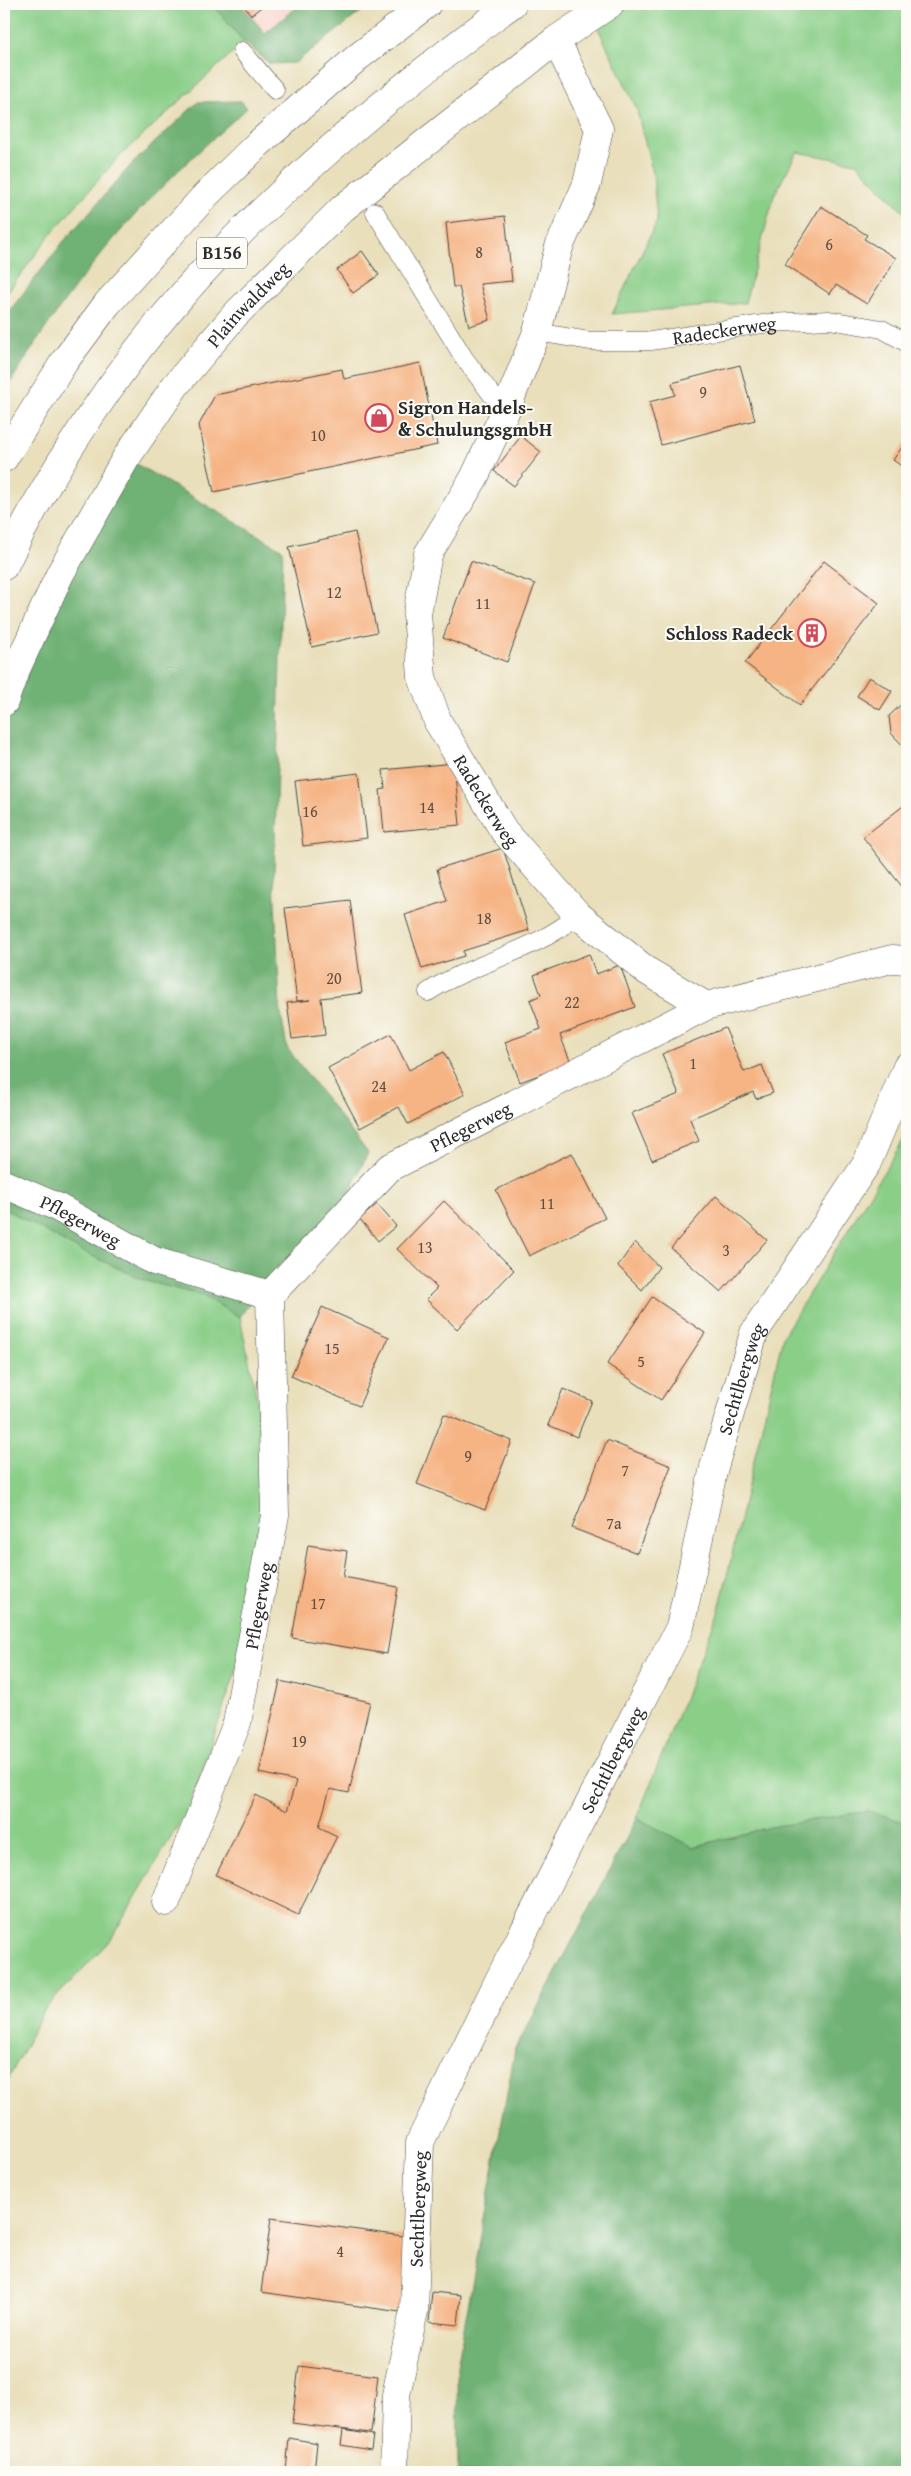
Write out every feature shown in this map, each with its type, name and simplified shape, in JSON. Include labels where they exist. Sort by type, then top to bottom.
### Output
[{"type":"street","name":"B156","points":[[4,458],[64,362],[107,304],[206,195],[258,144],[358,57],[427,4]]},
{"type":"street","name":"B156","points":[[4,566],[27,518],[103,398],[147,338],[192,286],[241,232],[342,140],[446,53],[512,4]]},
{"type":"street","name":"Plainwaldweg","points":[[4,702],[14,674],[60,574],[126,458],[175,386],[235,315],[344,208],[556,40],[610,4]]},
{"type":"street","name":"Radeckerweg","points":[[556,40],[599,129],[587,184],[559,247],[537,332],[506,412],[474,478],[428,554],[417,614],[422,677],[438,722],[504,831],[578,915],[647,971],[706,1006]]},
{"type":"street","points":[[706,1006],[892,959],[907,960]]},
{"type":"street","name":"Pflegerweg","points":[[166,1902],[237,1723],[275,1515],[270,1295],[389,1168],[706,1006]]},
{"type":"street","name":"Sechtlbergweg","points":[[394,2472],[396,2395],[414,2311],[420,2142],[501,1976],[680,1627],[714,1467],[754,1333],[867,1163],[907,1067]]},
{"type":"street","name":"Pflegerweg","points":[[4,1184],[55,1206],[154,1261],[270,1295]]},
{"type":"lane","points":[[242,51],[275,90]]},
{"type":"lane","points":[[375,212],[464,358],[506,412]]},
{"type":"lane","name":"Radeckerweg","points":[[537,332],[590,341],[652,341],[770,323],[829,320],[882,329],[907,343]]},
{"type":"lane","points":[[428,992],[449,979],[548,937],[578,915]]},
{"type":"shaded area","points":[[240,4],[301,4],[265,33]]},
{"type":"green space","points":[[4,4],[212,4],[244,42],[116,160],[50,235],[4,297]]},
{"type":"green space","points":[[212,4],[240,4],[265,33],[301,4],[371,4],[295,63],[270,64],[244,42]]},
{"type":"green space","points":[[610,4],[907,4],[907,216],[856,163],[797,152],[774,196],[745,303],[612,314],[657,221],[653,174],[636,107],[592,16]]},
{"type":"green space","points":[[241,101],[247,108],[169,180],[136,214],[95,262],[56,313],[4,393],[4,318],[64,241],[132,164],[198,102]]},
{"type":"green space","points":[[126,458],[283,550],[274,878],[280,1009],[287,1048],[368,1153],[344,1204],[267,1277],[240,1317],[201,1295],[146,1281],[71,1246],[4,1208],[4,710]]},
{"type":"green space","points":[[907,1134],[907,1823],[868,1811],[771,1827],[692,1847],[637,1818],[719,1610],[783,1336]]},
{"type":"green space","points":[[4,1208],[71,1246],[146,1281],[201,1295],[240,1317],[258,1405],[265,1496],[238,1665],[190,1805],[111,1939],[43,2011],[4,2088]]},
{"type":"green space","points":[[868,1811],[907,1823],[907,2472],[458,2472],[457,2366],[515,2050],[637,1818],[693,1847],[771,1827]]},
{"type":"building","points":[[242,4],[265,4],[251,15]]},
{"type":"building","points":[[821,206],[867,235],[864,239],[896,258],[867,304],[836,285],[830,294],[785,264]]},
{"type":"building","points":[[505,216],[512,281],[480,284],[490,320],[469,326],[459,287],[453,287],[446,223]]},
{"type":"building","points":[[362,251],[379,275],[353,293],[337,270]]},
{"type":"building","points":[[420,363],[437,445],[214,492],[199,425],[215,395],[342,369],[344,379]]},
{"type":"building","points":[[740,365],[755,420],[661,445],[649,402],[675,395],[672,383]]},
{"type":"building","points":[[521,436],[541,452],[514,486],[494,471]]},
{"type":"building","points":[[907,440],[907,470],[893,460]]},
{"type":"building","points":[[355,532],[377,632],[312,647],[289,547]]},
{"type":"building","points":[[471,561],[535,584],[507,662],[443,638]]},
{"type":"building","name":"Schloss Radeck","points":[[824,561],[879,603],[800,705],[745,663]]},
{"type":"building","points":[[869,677],[892,691],[880,710],[857,696]]},
{"type":"building","points":[[904,702],[907,702],[907,750],[891,733],[889,716]]},
{"type":"building","points":[[454,763],[460,825],[384,832],[380,790],[385,789],[383,770]]},
{"type":"building","points":[[359,773],[367,838],[303,846],[295,781]]},
{"type":"building","points":[[907,803],[907,893],[863,837]]},
{"type":"building","points":[[503,848],[529,930],[463,951],[464,956],[422,969],[405,915],[447,901],[437,869]]},
{"type":"building","points":[[350,900],[362,993],[321,998],[325,1035],[292,1039],[287,1003],[310,1000],[297,1001],[285,908]]},
{"type":"building","points":[[589,954],[596,974],[620,965],[635,1007],[560,1035],[571,1063],[520,1082],[505,1042],[541,1029],[530,1000],[541,995],[534,975]]},
{"type":"building","points":[[725,1028],[744,1072],[762,1065],[773,1093],[756,1099],[753,1092],[690,1119],[699,1141],[652,1160],[632,1113],[679,1094],[662,1054]]},
{"type":"building","points":[[391,1034],[409,1070],[444,1052],[465,1094],[408,1124],[399,1107],[360,1128],[328,1068]]},
{"type":"building","points":[[572,1153],[605,1218],[529,1256],[496,1190]]},
{"type":"building","points":[[716,1196],[767,1240],[721,1292],[671,1248]]},
{"type":"building","points":[[444,1201],[514,1270],[457,1329],[426,1299],[437,1288],[397,1249]]},
{"type":"building","points":[[377,1204],[396,1226],[378,1241],[360,1219]]},
{"type":"building","points":[[635,1242],[659,1267],[642,1290],[618,1266]]},
{"type":"building","points":[[652,1297],[705,1333],[661,1400],[607,1364]]},
{"type":"building","points":[[322,1307],[389,1337],[359,1406],[291,1376]]},
{"type":"building","points":[[563,1389],[592,1401],[577,1437],[548,1425]]},
{"type":"building","points":[[444,1414],[512,1441],[485,1510],[417,1484]]},
{"type":"building","points":[[607,1440],[671,1466],[637,1553],[572,1528]]},
{"type":"building","points":[[308,1545],[347,1551],[343,1577],[398,1587],[387,1654],[292,1638]]},
{"type":"building","points":[[280,1681],[370,1702],[349,1793],[330,1789],[319,1827],[337,1836],[298,1915],[216,1875],[256,1795],[287,1811],[296,1781],[259,1773]]},
{"type":"building","points":[[271,2218],[410,2237],[400,2312],[261,2292]]},
{"type":"building","points":[[432,2292],[461,2295],[458,2325],[429,2322]]},
{"type":"building","points":[[299,2366],[378,2376],[371,2433],[292,2423]]},
{"type":"building","points":[[343,2430],[373,2435],[371,2450],[341,2445]]},
{"type":"building","points":[[289,2438],[317,2443],[314,2472],[286,2472]]},
{"type":"place","name":"Sigron Handels- & SchulungsgmbH","points":[[379,418]]},
{"type":"place","name":"Schloss Radeck","points":[[812,633]]}]
